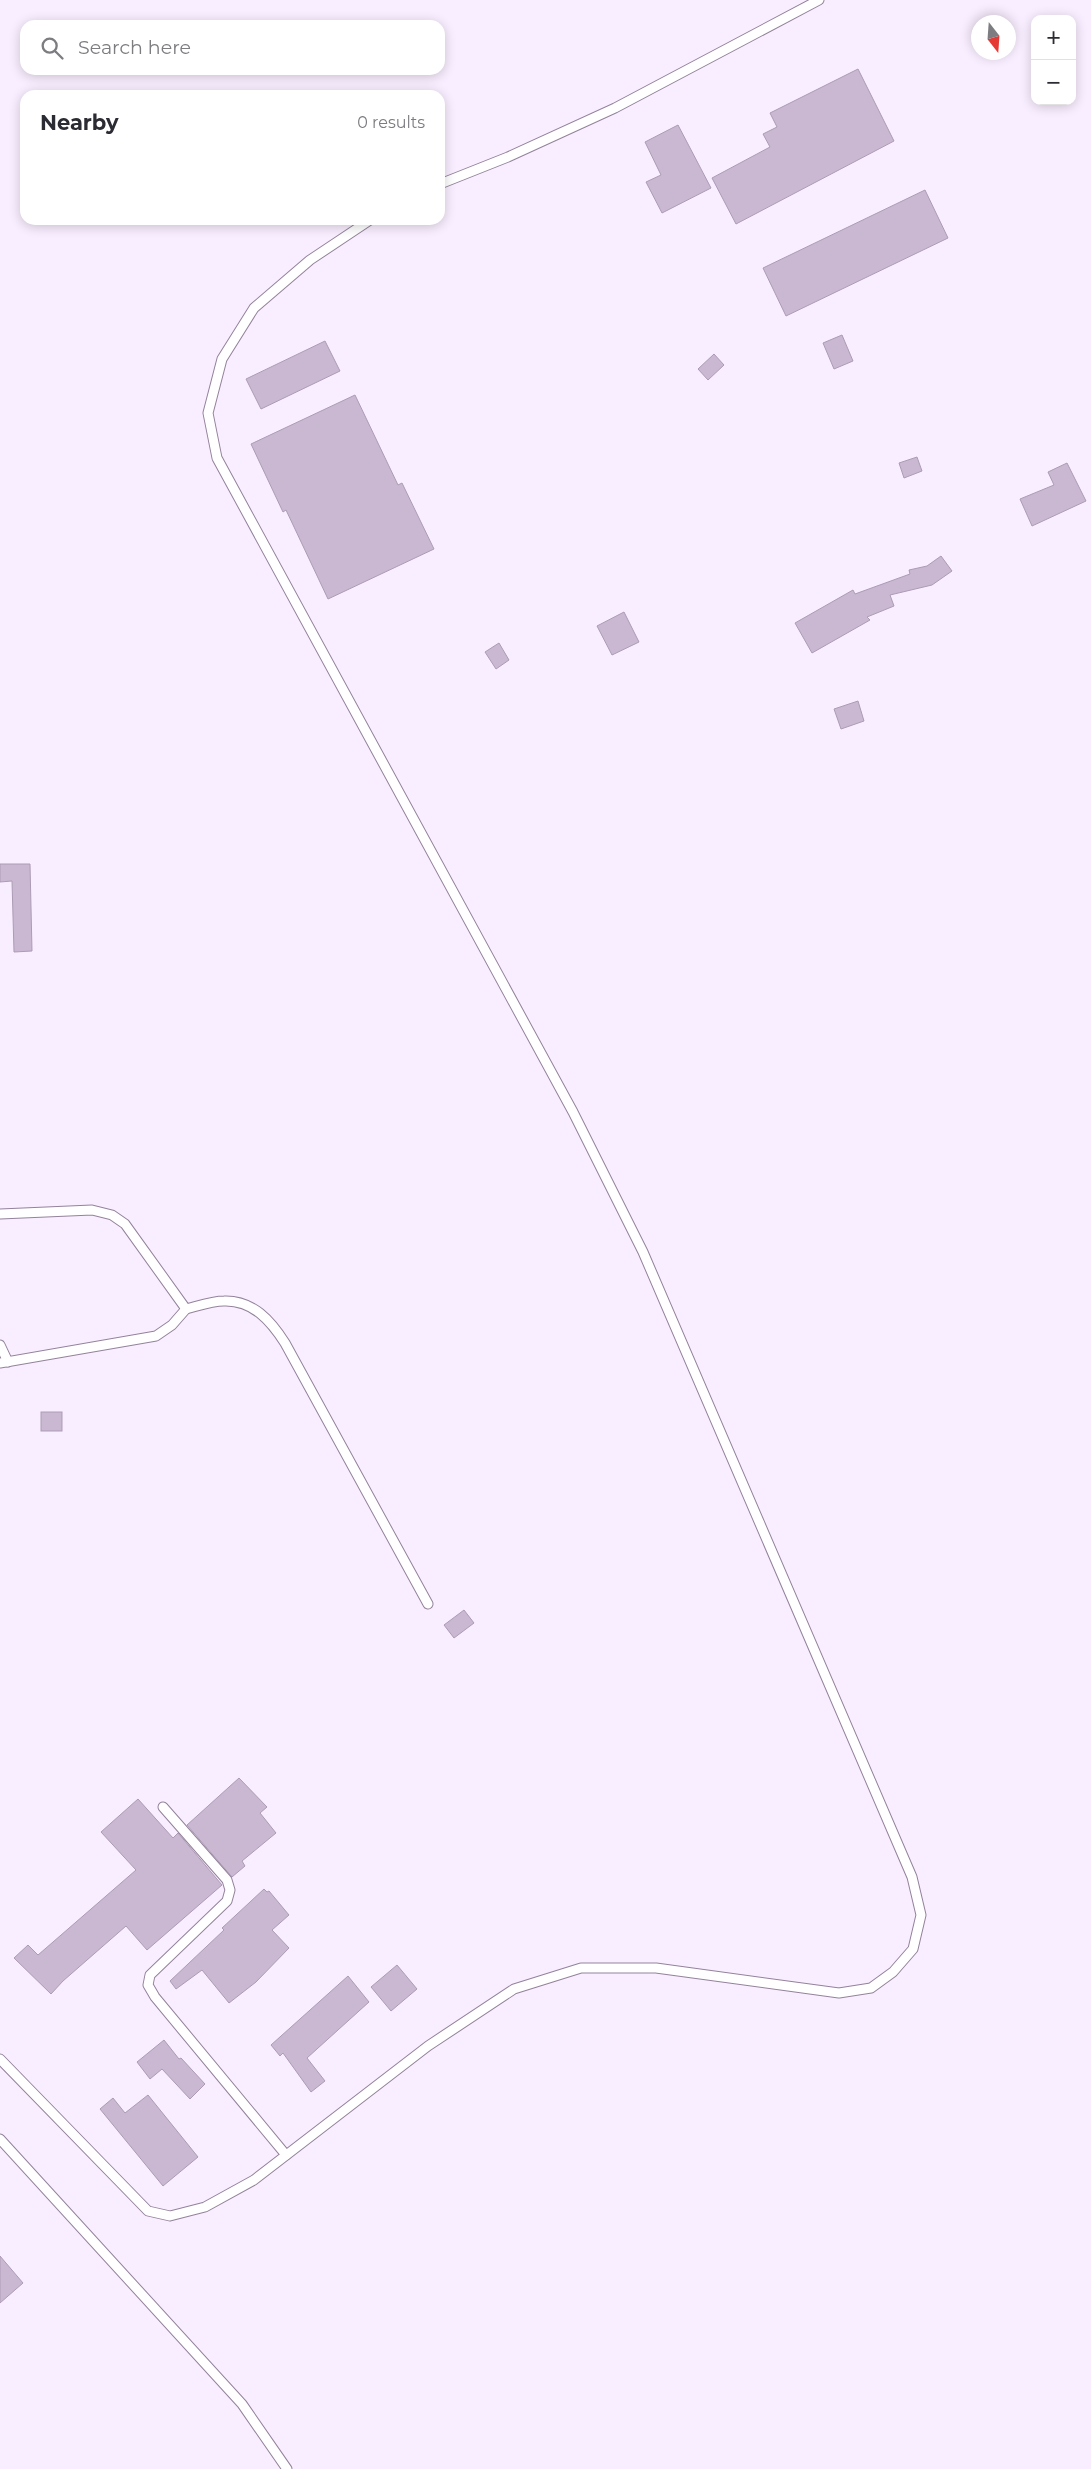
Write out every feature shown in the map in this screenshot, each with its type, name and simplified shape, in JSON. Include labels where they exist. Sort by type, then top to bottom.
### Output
[{"type":"lane","points":[[445,182],[508,157],[614,108],[819,0]]},
{"type":"lane","points":[[0,2060],[148,2211],[170,2216],[204,2207],[254,2180],[428,2046],[514,1989],[581,1968],[656,1968],[839,1993],[871,1988],[893,1972],[913,1949],[920,1915],[912,1877],[643,1252],[573,1112],[217,458],[208,413],[222,359],[254,308],[310,260],[362,225]]},
{"type":"lane","points":[[0,1214],[92,1210],[112,1214],[125,1224],[186,1309]]},
{"type":"lane","points":[[0,1345],[4,1363],[156,1336],[172,1325],[186,1309],[225,1301],[250,1306],[274,1327],[428,1604]]},
{"type":"lane","points":[[163,1807],[227,1880],[230,1890],[227,1901],[150,1975],[148,1986],[155,1997],[286,2155]]},
{"type":"lane","points":[[0,2139],[242,2404],[287,2469]]},
{"type":"building","points":[[858,69],[894,141],[736,224],[712,178],[770,147],[763,134],[777,127],[770,113]]},
{"type":"building","points":[[678,125],[711,188],[662,213],[646,182],[661,175],[645,142]]},
{"type":"building","points":[[925,190],[948,238],[786,316],[763,268]]},
{"type":"building","points":[[842,335],[853,361],[834,369],[823,343]]},
{"type":"building","points":[[325,341],[340,371],[261,409],[246,379]]},
{"type":"building","points":[[714,354],[724,365],[708,380],[698,369]]},
{"type":"building","points":[[355,395],[398,485],[402,483],[434,549],[328,599],[286,510],[283,512],[251,444]]},
{"type":"building","points":[[917,457],[922,471],[904,478],[899,463]]},
{"type":"building","points":[[1067,463],[1086,501],[1032,526],[1020,499],[1054,485],[1048,472]]},
{"type":"building","points":[[941,556],[952,571],[932,585],[890,595],[894,606],[867,617],[870,620],[812,653],[795,623],[853,590],[855,594],[910,574],[909,570],[927,566]]},
{"type":"building","points":[[624,612],[639,642],[612,655],[597,626]]},
{"type":"building","points":[[499,643],[509,660],[496,669],[485,652]]},
{"type":"building","points":[[858,701],[864,721],[841,729],[834,709]]},
{"type":"building","points":[[0,864],[30,864],[32,951],[14,952],[12,881],[0,882]]},
{"type":"building","points":[[41,1412],[62,1412],[62,1431],[41,1431]]},
{"type":"building","points":[[464,1610],[474,1623],[454,1638],[444,1625]]},
{"type":"building","points":[[239,1778],[267,1807],[260,1813],[276,1833],[242,1861],[245,1866],[232,1877],[187,1825]]},
{"type":"building","points":[[138,1799],[173,1838],[178,1833],[222,1885],[147,1950],[126,1926],[63,1981],[51,1994],[14,1958],[28,1945],[38,1955],[136,1870],[101,1832]]},
{"type":"building","points":[[264,1889],[267,1892],[269,1891],[289,1915],[272,1930],[289,1948],[256,1982],[229,2003],[202,1970],[176,1989],[170,1981],[224,1930],[222,1928]]},
{"type":"building","points":[[397,1965],[417,1989],[391,2011],[371,1987]]},
{"type":"building","points":[[348,1976],[369,2002],[307,2058],[325,2081],[311,2092],[283,2053],[280,2056],[271,2045]]},
{"type":"building","points":[[164,2040],[179,2059],[181,2058],[205,2084],[190,2099],[162,2069],[150,2079],[137,2062]]},
{"type":"building","points":[[148,2095],[198,2157],[163,2186],[100,2109],[113,2098],[125,2113]]},
{"type":"building","points":[[0,2256],[23,2283],[0,2303]]}]
